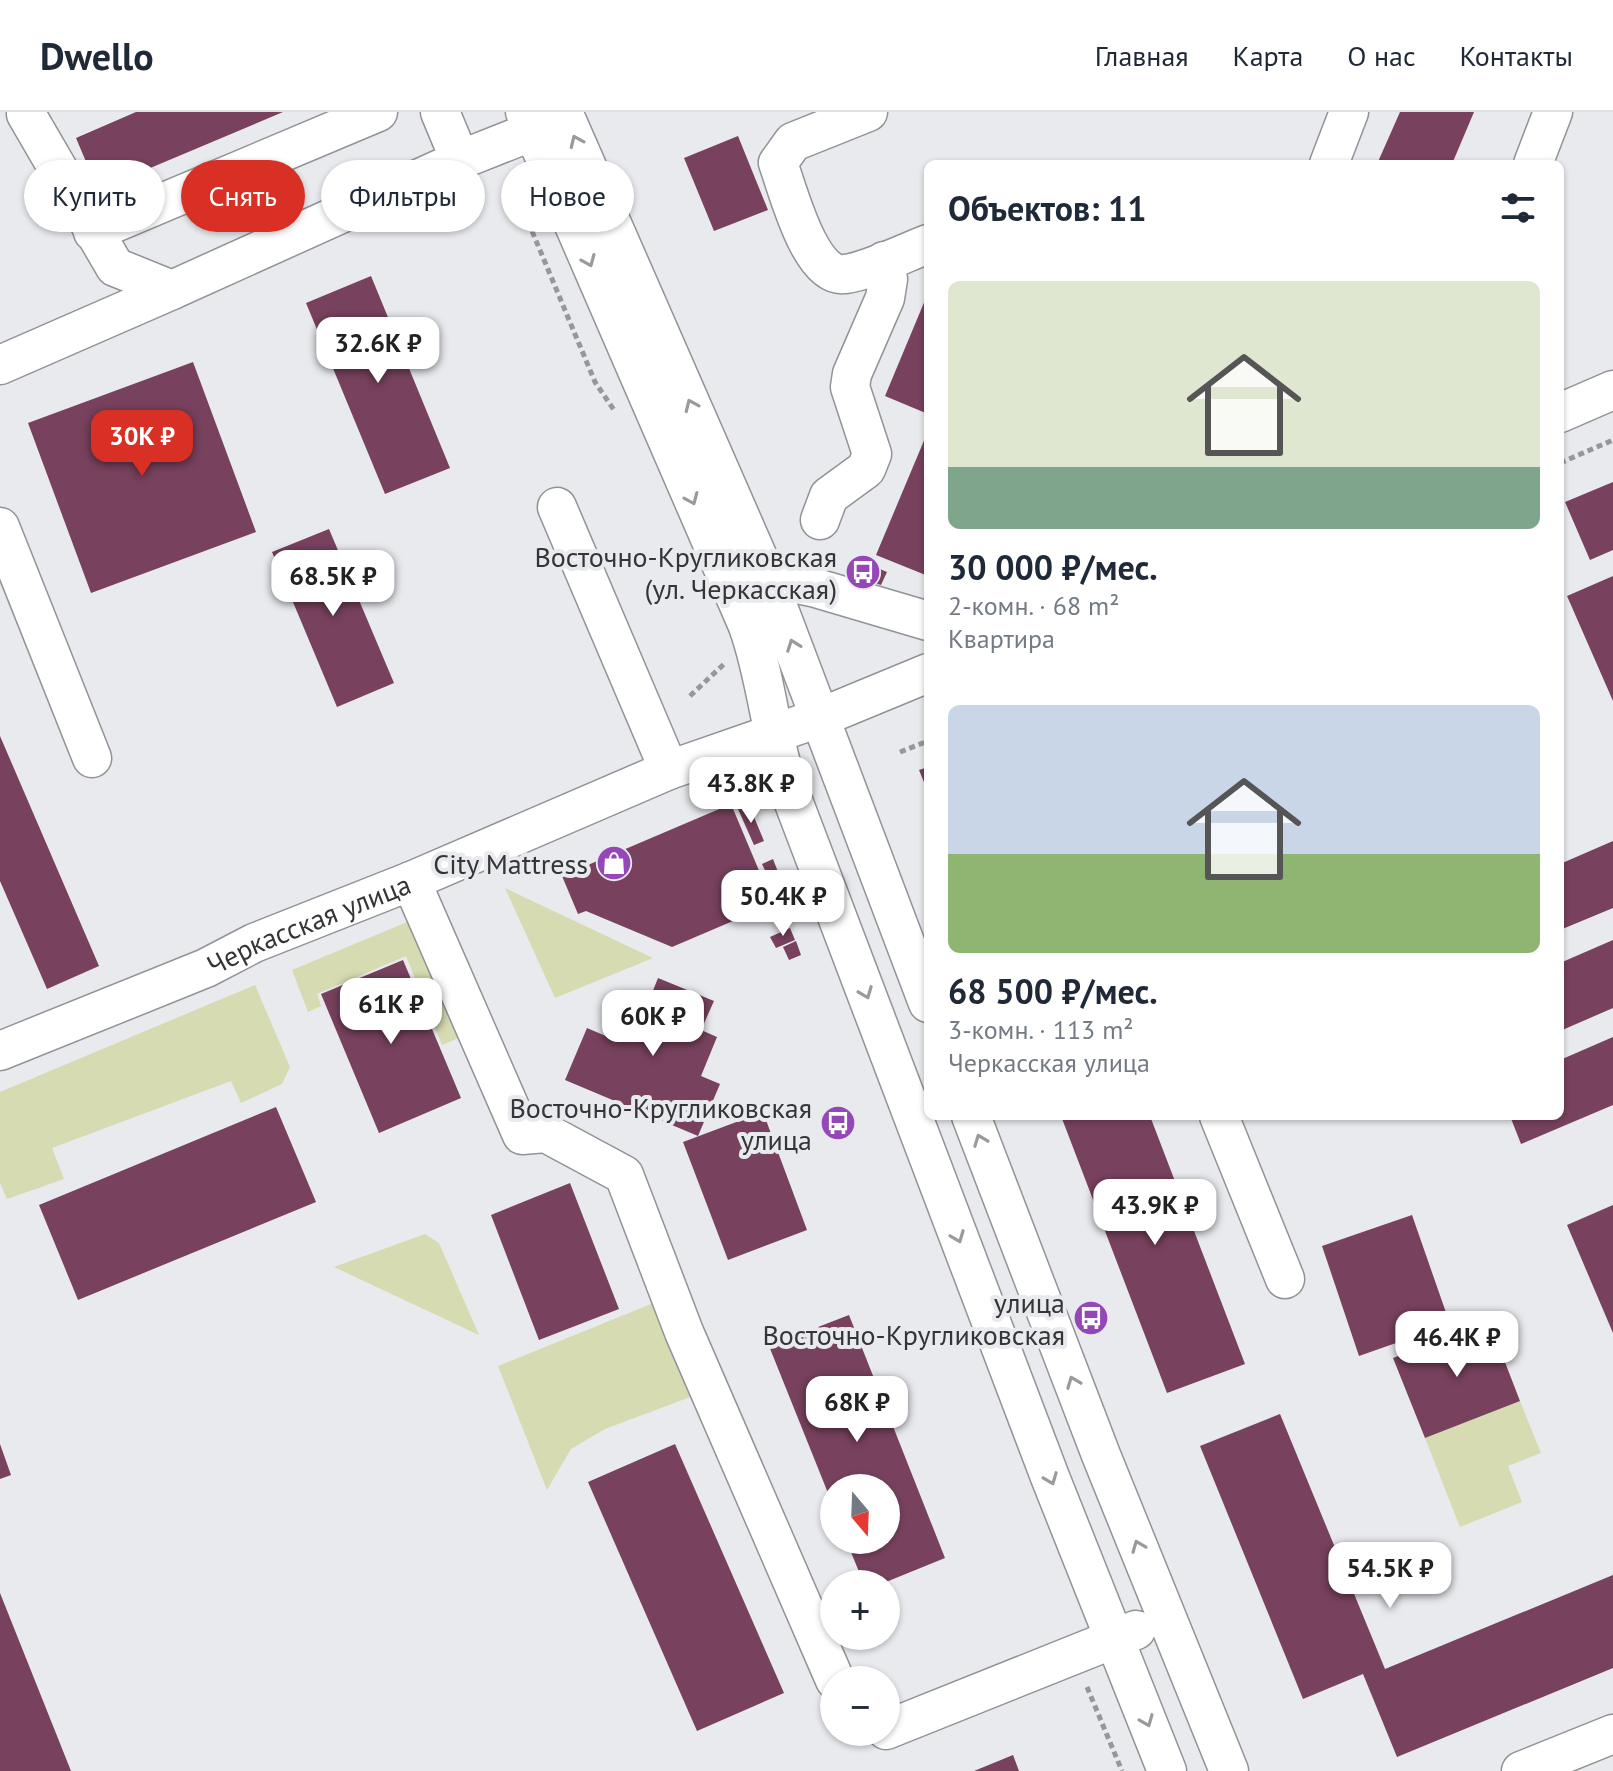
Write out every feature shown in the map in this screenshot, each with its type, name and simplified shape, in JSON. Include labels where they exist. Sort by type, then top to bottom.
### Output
[{"type":"street","points":[[165,202],[378,112]]},
{"type":"street","points":[[440,112],[460,160],[497,147],[540,118]]},
{"type":"street","points":[[868,112],[793,142],[778,163],[811,252],[825,269],[843,275],[924,246]]},
{"type":"street","points":[[1331,160],[1349,112]]},
{"type":"street","points":[[1535,160],[1553,112]]},
{"type":"street","points":[[18,115],[47,160]]},
{"type":"street","points":[[540,118],[767,578],[924,993]]},
{"type":"street","points":[[540,118],[748,626],[772,734],[794,804],[931,1166],[1167,1771]]},
{"type":"street","points":[[0,365],[321,223]]},
{"type":"street","points":[[93,232],[115,267],[172,290]]},
{"type":"street","points":[[820,520],[829,496],[866,469],[872,454],[850,387],[852,374],[885,298],[888,279],[884,261]]},
{"type":"street","points":[[1564,411],[1613,390]]},
{"type":"street","points":[[557,507],[669,770]]},
{"type":"street","points":[[0,527],[92,758]]},
{"type":"street","points":[[767,578],[816,588],[924,620]]},
{"type":"street","name":"Черкасская улица","points":[[0,1051],[206,968],[254,943],[411,881],[669,770],[819,718],[924,675]]},
{"type":"street","points":[[411,881],[522,1135],[546,1133],[624,1175],[684,1332],[829,1666]]},
{"type":"street","points":[[973,1120],[1101,1455],[1229,1771]]},
{"type":"street","points":[[1221,1120],[1285,1279]]},
{"type":"street","points":[[900,1724],[1167,1618]]},
{"type":"street","points":[[1521,1771],[1613,1734]]},
{"type":"path","points":[[497,147],[595,382],[616,413]]},
{"type":"path","points":[[1564,461],[1613,440]]},
{"type":"path","points":[[690,696],[726,663]]},
{"type":"path","points":[[900,752],[924,743]]},
{"type":"path","points":[[1074,1653],[1122,1771]]},
{"type":"green space","points":[[505,888],[653,958],[555,998]]},
{"type":"green space","points":[[412,920],[461,1037],[442,1045],[406,956],[317,994],[321,1006],[308,1012],[292,970]]},
{"type":"green space","points":[[255,985],[290,1067],[282,1084],[241,1103],[231,1081],[52,1148],[64,1179],[7,1199],[0,1183],[0,1092]]},
{"type":"green space","points":[[425,1234],[439,1243],[479,1335],[334,1267]]},
{"type":"green space","points":[[661,1300],[696,1384],[690,1397],[605,1429],[571,1449],[547,1490],[498,1366]]},
{"type":"green space","points":[[1520,1401],[1541,1453],[1508,1466],[1522,1502],[1460,1527],[1425,1438]]},
{"type":"building","points":[[136,112],[283,112],[165,162],[85,160],[76,138]]},
{"type":"building","points":[[1400,112],[1474,112],[1454,160],[1379,160]]},
{"type":"building","points":[[738,136],[768,210],[714,231],[684,158]]},
{"type":"building","points":[[371,276],[450,468],[385,494],[306,303]]},
{"type":"building","points":[[924,303],[924,412],[885,396]]},
{"type":"building","points":[[193,362],[256,532],[91,593],[28,423]]},
{"type":"building","points":[[924,441],[924,574],[876,555]]},
{"type":"building","points":[[1613,482],[1613,550],[1590,560],[1565,502]]},
{"type":"building","points":[[329,529],[394,683],[337,707],[272,552]]},
{"type":"building","points":[[856,559],[887,572],[881,585],[848,574]]},
{"type":"building","points":[[1613,576],[1613,701],[1567,596]]},
{"type":"building","points":[[0,736],[99,966],[47,989],[0,881]]},
{"type":"building","points":[[731,804],[773,904],[672,947],[586,911],[578,914],[562,876]]},
{"type":"building","points":[[749,805],[764,841],[754,845],[738,809]]},
{"type":"building","points":[[1613,841],[1613,908],[1564,928],[1564,862]]},
{"type":"building","points":[[773,859],[780,877],[770,881],[762,864]]},
{"type":"building","points":[[781,878],[789,896],[778,900],[770,883]]},
{"type":"building","points":[[789,898],[795,912],[776,920],[777,910],[781,908],[779,902]]},
{"type":"building","points":[[790,928],[795,940],[776,948],[770,937]]},
{"type":"building","points":[[1613,940],[1613,1008],[1564,1029],[1564,961]]},
{"type":"building","points":[[796,941],[801,955],[789,960],[783,947]]},
{"type":"building","points":[[403,960],[461,1098],[379,1133],[321,994]]},
{"type":"building","points":[[658,978],[714,1001],[701,1030],[717,1037],[701,1076],[720,1084],[698,1136],[565,1080],[587,1028],[608,1037],[624,999],[646,1008]]},
{"type":"building","points":[[1613,1037],[1613,1105],[1521,1144],[1512,1120],[1564,1120],[1564,1058]]},
{"type":"building","points":[[276,1107],[316,1202],[78,1300],[39,1205]]},
{"type":"building","points":[[763,1112],[807,1230],[728,1260],[683,1142]]},
{"type":"building","points":[[1063,1120],[1152,1120],[1245,1364],[1167,1393]]},
{"type":"building","points":[[570,1183],[619,1309],[539,1340],[491,1215]]},
{"type":"building","points":[[1613,1205],[1613,1333],[1567,1225]]},
{"type":"building","points":[[1412,1215],[1450,1324],[1359,1356],[1322,1246]]},
{"type":"building","points":[[849,1315],[945,1558],[900,1576],[900,1570],[858,1570],[852,1554],[900,1554],[900,1474],[820,1474],[769,1346]]},
{"type":"building","points":[[1489,1321],[1520,1401],[1425,1438],[1393,1358]]},
{"type":"building","points":[[1280,1414],[1385,1669],[1613,1575],[1613,1668],[1397,1757],[1363,1674],[1303,1699],[1200,1446]]},
{"type":"building","points":[[0,1444],[11,1475],[0,1479]]},
{"type":"building","points":[[675,1444],[784,1693],[697,1731],[588,1482]]},
{"type":"building","points":[[0,1593],[71,1771],[0,1771]]},
{"type":"building","points":[[1013,1755],[1019,1771],[974,1771]]},
{"type":"place","name":"Восточно-Кругликовская (ул. Черкасская)","points":[[863,572]]},
{"type":"place","name":"City Mattress","points":[[614,863]]},
{"type":"place","name":"Восточно-Кругликовская улица","points":[[838,1123]]},
{"type":"place","name":"улица Восточно-Кругликовская","points":[[1091,1318]]}]
